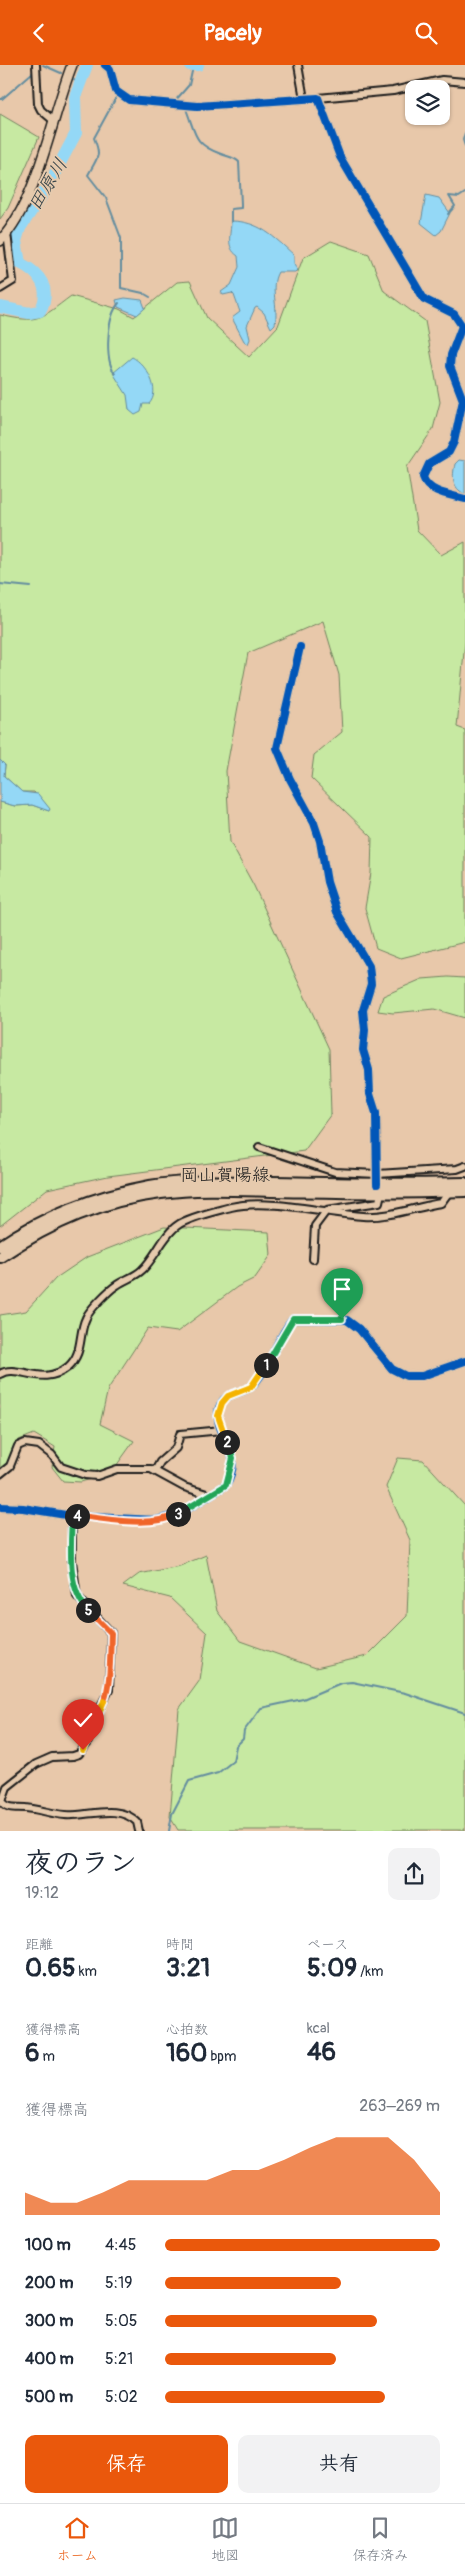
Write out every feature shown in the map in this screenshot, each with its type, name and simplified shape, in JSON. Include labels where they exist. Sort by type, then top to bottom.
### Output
[{"type":"main road","points":[[0,241],[8,233],[27,196],[72,65]]},
{"type":"main road","name":"岡山賀陽線","points":[[381,1184],[465,1175]]},
{"type":"main road","name":"岡山賀陽線","points":[[0,1246],[56,1213],[122,1192],[152,1186],[214,1181],[381,1184],[449,1192],[465,1191]]},
{"type":"main road","name":"岡山賀陽線","points":[[0,1257],[39,1232],[86,1212],[123,1200],[161,1193],[381,1184],[465,1183]]},
{"type":"street","points":[[36,65],[38,104],[41,111],[54,121]]},
{"type":"street","points":[[106,65],[110,69],[118,93],[129,99],[198,106],[393,91],[442,80],[465,82]]},
{"type":"street","points":[[298,65],[304,99]]},
{"type":"street","points":[[318,98],[340,157],[409,271],[420,295],[424,299],[454,313],[462,326],[451,355],[450,366],[463,399],[454,442],[448,451],[429,464],[423,477],[425,483],[434,490],[465,499]]},
{"type":"street","points":[[0,289],[13,281],[8,233]]},
{"type":"street","points":[[300,647],[277,748],[290,779],[314,823],[320,841],[327,882],[337,912],[369,966],[371,984],[363,1010],[366,1031],[363,1050],[369,1070],[370,1094],[376,1113],[381,1184],[379,1202],[327,1210],[314,1226],[313,1259]]},
{"type":"street","points":[[259,1147],[381,1184],[465,1166]]},
{"type":"street","points":[[0,1374],[5,1371],[39,1377],[51,1375],[68,1367],[80,1347],[86,1318],[90,1312],[117,1285],[141,1271],[177,1225],[232,1207],[251,1205],[327,1210],[364,1216],[380,1215],[441,1203],[449,1192]]},
{"type":"street","points":[[0,1507],[30,1509],[72,1516],[156,1520],[174,1516],[226,1485],[232,1465],[232,1453],[218,1416],[222,1403],[228,1396],[254,1384],[290,1323],[297,1318],[347,1321],[359,1329],[392,1369],[406,1376],[422,1376],[465,1361]]},
{"type":"street","points":[[154,1471],[160,1462],[176,1448],[180,1434],[222,1430]]},
{"type":"street","points":[[0,1474],[10,1466],[18,1446],[25,1443],[39,1445],[52,1455],[61,1467],[85,1475],[97,1475],[117,1469],[151,1469],[184,1487],[210,1495]]},
{"type":"street","points":[[72,1516],[72,1561],[77,1596],[111,1633],[109,1690],[83,1750],[73,1756],[52,1757],[36,1764],[7,1787],[2,1801],[10,1807],[24,1807],[63,1815],[96,1811],[126,1815],[137,1822],[139,1831]]},
{"type":"green space","points":[[0,114],[39,137],[8,208],[0,219]]},
{"type":"green space","points":[[331,241],[369,254],[384,291],[425,321],[440,402],[433,429],[407,467],[417,530],[441,555],[465,542],[465,641],[457,727],[465,730],[465,942],[401,958],[376,948],[365,908],[371,873],[372,837],[311,778],[314,755],[342,732],[339,675],[323,621],[248,653],[226,771],[230,842],[254,886],[329,1049],[331,1114],[304,1151],[108,1176],[47,1189],[0,1226],[0,802],[15,806],[32,805],[49,811],[34,792],[22,792],[4,776],[5,765],[0,760],[0,315],[31,319],[52,310],[71,296],[119,309],[134,317],[177,282],[190,281],[207,318],[249,357],[278,326],[303,258]]},
{"type":"green space","points":[[465,978],[465,1018],[434,1009],[393,1013],[378,1011],[383,996],[422,979]]},
{"type":"green space","points":[[164,1227],[269,1232],[271,1255],[255,1278],[237,1287],[177,1332],[148,1328],[108,1389],[100,1424],[134,1441],[111,1473],[81,1482],[63,1481],[52,1467],[55,1447],[34,1434],[19,1440],[12,1461],[0,1473],[0,1315],[26,1311],[56,1278],[87,1257]]},
{"type":"green space","points":[[398,1458],[423,1460],[465,1506],[465,1830],[178,1830],[170,1817],[179,1709],[200,1680],[207,1633],[170,1598],[123,1586],[139,1574],[180,1566],[206,1555],[217,1611],[240,1641],[316,1668],[367,1656],[407,1616],[410,1540],[386,1487]]},
{"type":"water","points":[[426,195],[439,198],[450,213],[441,231],[436,235],[421,223]]},
{"type":"water","points":[[231,221],[250,224],[273,236],[294,255],[294,263],[297,270],[295,272],[278,272],[274,284],[275,324],[271,328],[264,313],[257,307],[255,308],[247,326],[250,339],[248,344],[244,341],[232,318],[240,312],[234,295],[232,293],[223,295],[221,292],[231,285],[239,267],[238,256],[231,249],[230,245]]},
{"type":"water","points":[[125,298],[142,300],[145,308],[137,315],[118,307],[116,300]]},
{"type":"water","points":[[132,357],[147,371],[151,378],[154,392],[149,404],[143,404],[141,412],[135,415],[129,410],[127,395],[113,373]]},
{"type":"water","points":[[459,460],[465,461],[465,494],[458,489],[454,482],[455,464]]},
{"type":"water","points":[[0,760],[5,765],[4,776],[22,792],[38,794],[50,809],[49,811],[32,805],[15,806],[0,802]]},
{"type":"waterway","points":[[43,65],[61,73]]},
{"type":"waterway","name":"田原川","points":[[0,307],[29,313],[40,311],[43,303],[45,296],[42,283],[33,272],[20,263],[16,241],[20,228],[48,186],[76,133],[75,97],[87,65]]},
{"type":"waterway","name":"田原川","points":[[190,65],[198,65]]},
{"type":"waterway","points":[[175,101],[189,85],[193,67]]},
{"type":"waterway","points":[[112,68],[119,90]]},
{"type":"waterway","points":[[0,99],[32,73]]},
{"type":"waterway","points":[[72,79],[79,83]]},
{"type":"waterway","points":[[118,94],[94,138],[98,154],[88,175],[106,198],[121,238],[121,288],[143,293],[150,297]]},
{"type":"waterway","points":[[173,106],[186,109],[194,132],[200,142],[212,150],[239,162],[241,208],[231,209],[231,222]]},
{"type":"waterway","points":[[465,133],[463,140],[465,146]]},
{"type":"waterway","points":[[448,214],[455,206],[449,196],[459,197],[465,193]]},
{"type":"waterway","points":[[115,374],[109,358],[108,338],[112,317],[119,303]]},
{"type":"waterway","points":[[0,584],[31,587]]},
{"type":"waterway","points":[[169,1831],[172,1814],[189,1781],[218,1773],[233,1761],[236,1746],[243,1739],[244,1731],[261,1708],[303,1699],[341,1683],[352,1682],[405,1693],[465,1713]]},
{"type":"cycle path","points":[[105,65],[110,69],[116,91],[129,100],[197,106],[318,98],[340,157],[424,299],[454,314],[462,326],[451,355],[450,366],[463,400],[454,442],[449,452],[429,464],[423,477],[430,487],[435,490],[465,499]]},
{"type":"cycle path","points":[[300,647],[277,748],[290,779],[314,823],[320,841],[327,882],[337,912],[369,966],[371,984],[363,1010],[365,1030],[363,1050],[369,1070],[370,1094],[376,1113],[377,1184]]},
{"type":"cycle path","points":[[0,1507],[23,1508],[72,1516],[156,1520],[181,1513],[226,1485],[233,1462],[218,1417],[221,1403],[229,1396],[249,1388],[259,1379],[282,1334],[293,1319],[347,1320],[359,1329],[392,1369],[406,1376],[422,1376],[465,1361]]},
{"type":"route","points":[[83,1750],[90,1736],[94,1720],[109,1690],[108,1673],[111,1633],[79,1601],[77,1596],[72,1561],[72,1516],[142,1521],[156,1520],[181,1513],[226,1485],[229,1480],[233,1458],[218,1416],[222,1403],[228,1396],[254,1384],[293,1319],[342,1319]]}]
